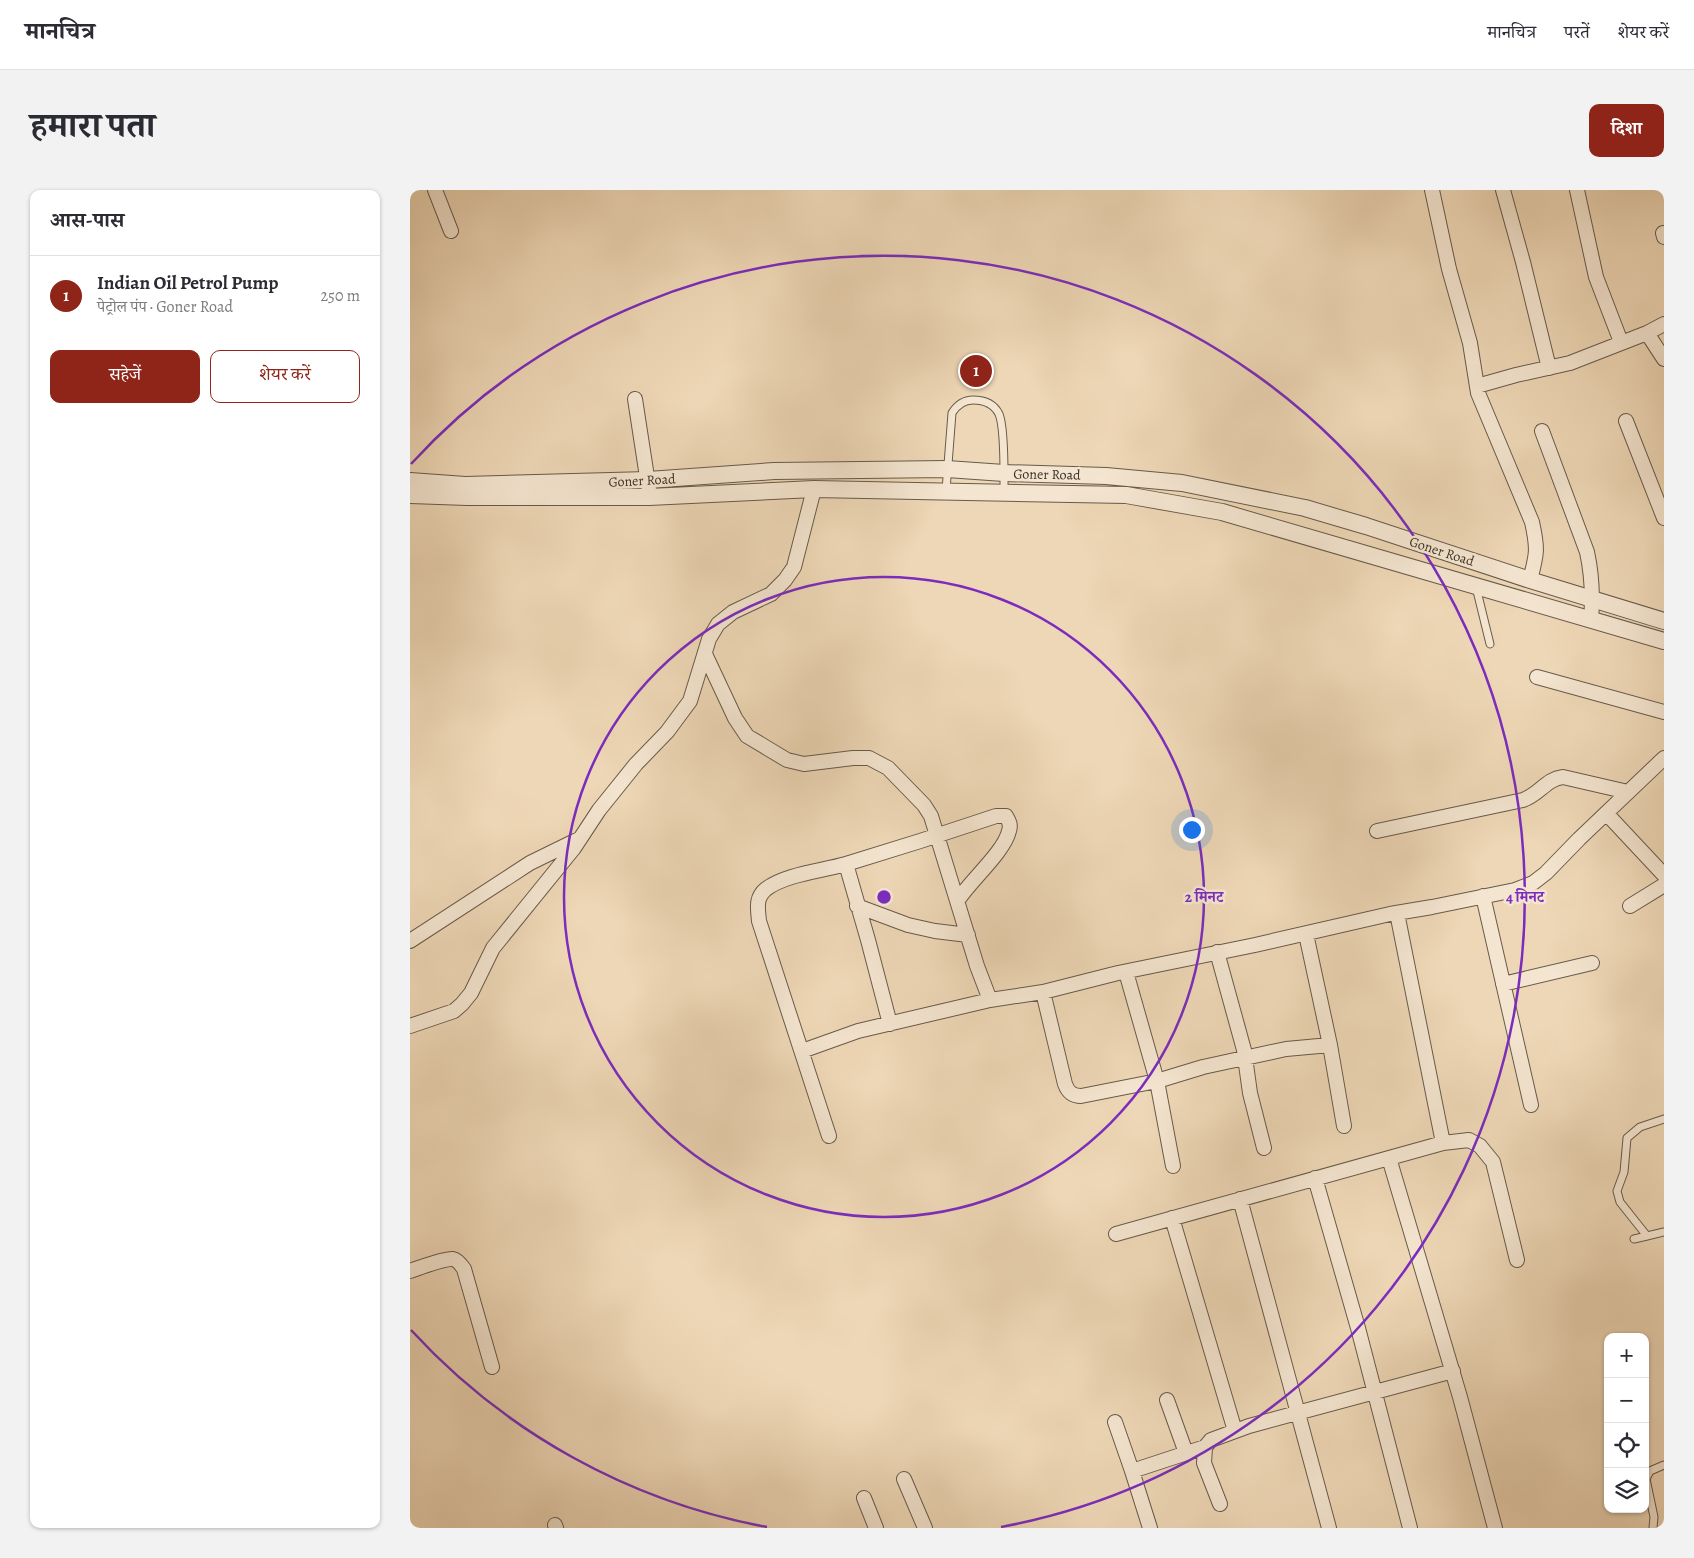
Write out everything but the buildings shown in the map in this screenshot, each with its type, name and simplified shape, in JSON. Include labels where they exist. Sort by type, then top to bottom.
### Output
[{"type":"street","points":[[435,190],[451,231]]},
{"type":"street","points":[[1432,190],[1449,269],[1470,343],[1478,394],[1532,522],[1537,544],[1537,554],[1530,580]]},
{"type":"street","points":[[1503,190],[1549,368]]},
{"type":"street","points":[[1577,190],[1596,278],[1622,342]]},
{"type":"street","points":[[1477,386],[1516,375],[1570,364],[1647,333],[1664,324]]},
{"type":"street","points":[[1647,333],[1664,359]]},
{"type":"street","points":[[635,399],[649,488]]},
{"type":"street","points":[[1626,421],[1664,518]]},
{"type":"street","points":[[1542,431],[1587,552],[1591,571],[1592,599],[1590,620]]},
{"type":"street","name":"Goner Road","points":[[410,495],[467,497],[649,488],[774,471],[947,469],[1106,476],[1182,483],[1305,508],[1664,621]]},
{"type":"street","name":"Goner Road","points":[[410,480],[465,484],[649,488],[946,490],[1126,495],[1222,512],[1664,641]]},
{"type":"street","points":[[410,1026],[454,1011],[462,1004],[471,993],[493,948],[551,878],[582,837],[599,810],[636,764],[667,732],[690,701],[709,639],[718,624],[733,612],[771,594],[785,580],[794,566],[814,489]]},
{"type":"street","points":[[1297,534],[1305,508]]},
{"type":"street","points":[[705,654],[735,718],[747,736],[787,760],[804,764],[869,758],[888,768],[924,805],[931,816],[977,966],[990,1000]]},
{"type":"street","points":[[1537,677],[1664,712]]},
{"type":"street","points":[[802,1051],[858,1031],[990,1000],[1043,992],[1397,913],[1432,908],[1515,890],[1533,883],[1546,873],[1664,758]]},
{"type":"street","points":[[1377,831],[1523,800],[1532,797],[1553,778],[1563,777],[1628,792]]},
{"type":"street","points":[[1606,813],[1664,875]]},
{"type":"street","points":[[829,1136],[760,921],[757,906],[760,896],[766,889],[783,880],[846,864],[996,816],[1006,816],[1010,829],[1004,844],[958,900]]},
{"type":"street","points":[[410,941],[530,863],[582,837]]},
{"type":"street","points":[[846,864],[890,1024]]},
{"type":"street","points":[[1630,906],[1664,885]]},
{"type":"street","points":[[1483,896],[1530,1106]]},
{"type":"street","points":[[857,906],[908,925],[968,935]]},
{"type":"street","points":[[1397,913],[1443,1143]]},
{"type":"street","points":[[1306,934],[1330,1045],[1344,1126]]},
{"type":"street","points":[[1217,952],[1245,1058],[1250,1093],[1264,1148]]},
{"type":"street","points":[[1503,984],[1592,963]]},
{"type":"street","points":[[1126,972],[1157,1081],[1173,1166]]},
{"type":"street","points":[[1043,992],[1065,1084],[1068,1091],[1074,1096],[1157,1081],[1203,1067],[1286,1049],[1330,1045]]},
{"type":"street","points":[[1116,1234],[1443,1143],[1469,1140],[1480,1146],[1493,1162],[1517,1260]]},
{"type":"street","points":[[1389,1158],[1453,1371],[1495,1528]]},
{"type":"street","points":[[1315,1178],[1375,1393],[1410,1528]]},
{"type":"street","points":[[1240,1199],[1329,1528]]},
{"type":"street","points":[[1172,1218],[1235,1431]]},
{"type":"street","points":[[410,1271],[453,1259],[464,1269],[492,1367]]},
{"type":"street","points":[[1220,1504],[1204,1463],[1206,1447],[1211,1440],[1298,1413],[1453,1371]]},
{"type":"street","points":[[1167,1400],[1186,1453]]},
{"type":"street","points":[[1116,1422],[1150,1528]]},
{"type":"street","points":[[1132,1471],[1206,1447]]},
{"type":"street","points":[[904,1479],[926,1528]]},
{"type":"street","points":[[864,1498],[876,1528]]},
{"type":"lane","points":[[946,490],[952,413],[956,406],[966,400],[982,400],[992,405],[999,414],[1004,492]]},
{"type":"lane","points":[[1476,586],[1490,644]]},
{"type":"lane","points":[[1647,1236],[1620,1202],[1617,1190],[1625,1166],[1628,1138],[1640,1127],[1664,1119]]},
{"type":"lane","points":[[1634,1239],[1664,1232]]},
{"type":"lane","points":[[1653,1528],[1654,1516],[1646,1479],[1650,1471],[1664,1465]]},
{"type":"place","name":"Indian Oil Petrol Pump","points":[[976,371]]}]
